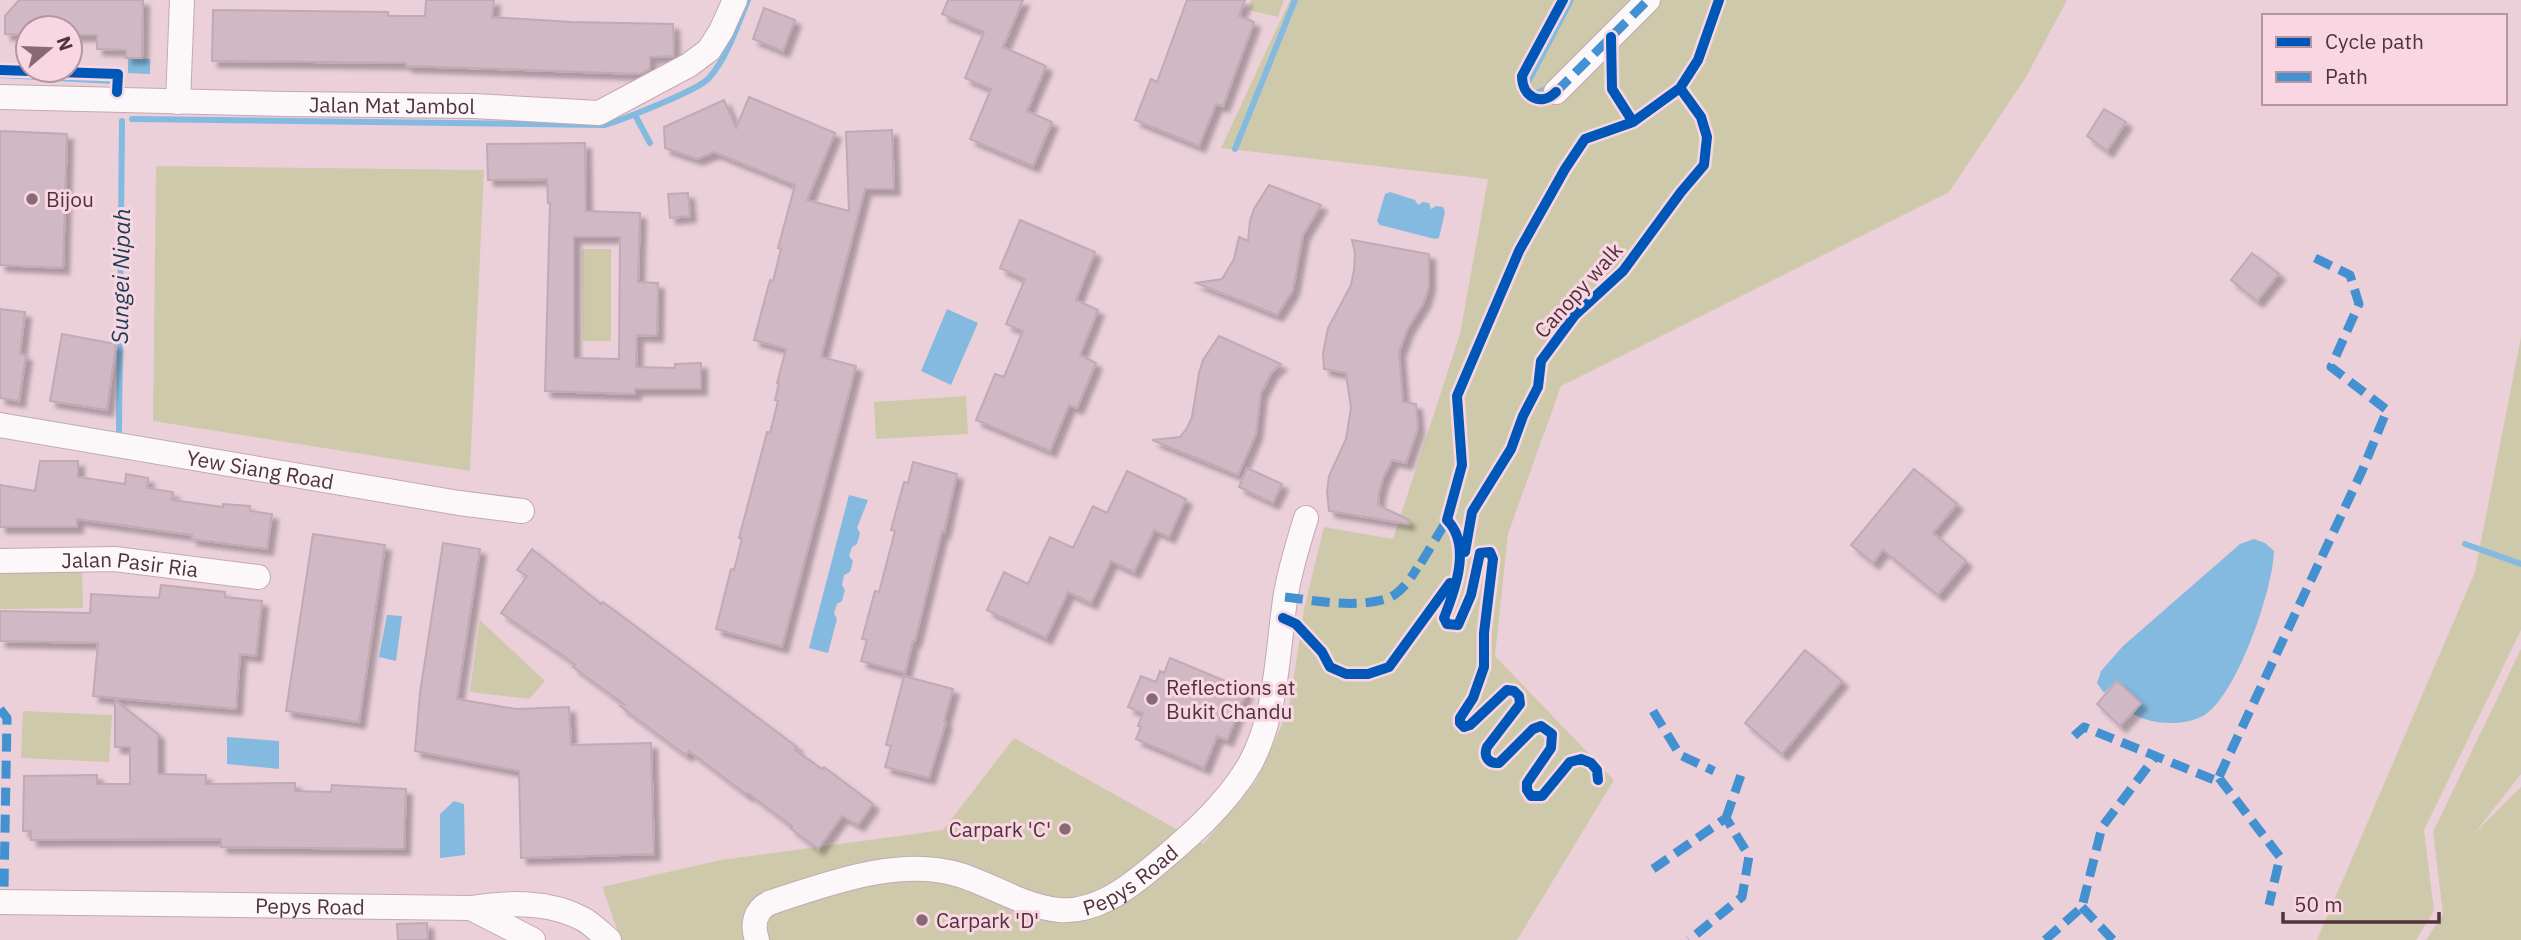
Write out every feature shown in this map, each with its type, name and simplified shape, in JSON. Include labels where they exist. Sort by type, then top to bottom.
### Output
[{"type":"street","points":[[178,102],[182,0]]},
{"type":"street","name":"Jalan Mat Jambol","points":[[0,97],[474,106],[600,113],[689,65],[709,50],[735,0]]},
{"type":"street","points":[[1556,92],[1648,0]]},
{"type":"street","name":"Yew Siang Road","points":[[0,425],[459,503],[522,511]]},
{"type":"street","name":"Pepys Road","points":[[757,940],[754,921],[760,908],[769,903],[835,881],[909,867],[957,874],[1042,908],[1062,910],[1085,907],[1122,893],[1179,845],[1233,790],[1250,764],[1270,714],[1285,597],[1306,518]]},
{"type":"street","name":"Jalan Pasir Ria","points":[[0,561],[115,559],[258,577]]},
{"type":"street","name":"Pepys Road","points":[[0,902],[471,908],[501,903],[552,907],[585,920],[609,940]]},
{"type":"street","points":[[471,908],[534,940]]},
{"type":"shaded area","points":[[1251,0],[1284,0],[1278,17],[1249,10]]},
{"type":"shaded area","points":[[1290,0],[2067,0],[2026,77],[1949,192],[1561,386],[1508,534],[1495,656],[1614,780],[1517,940],[621,940],[602,887],[721,860],[943,830],[1014,738],[1203,844],[1256,781],[1289,709],[1304,609],[1324,527],[1393,539],[1460,334],[1488,179],[1221,148]]},
{"type":"shaded area","points":[[156,166],[484,170],[470,471],[153,421]]},
{"type":"shaded area","points":[[582,249],[611,249],[611,341],[583,341]]},
{"type":"shaded area","points":[[2521,337],[2521,630],[2424,830],[2434,911],[2416,940],[2317,940],[2475,572]]},
{"type":"shaded area","points":[[966,396],[968,434],[876,439],[874,402]]},
{"type":"shaded area","points":[[82,570],[83,608],[0,609],[0,571]]},
{"type":"shaded area","points":[[480,620],[545,681],[529,699],[470,692]]},
{"type":"shaded area","points":[[2521,649],[2521,774],[2474,834],[2521,787],[2521,940],[2426,940],[2443,914],[2433,832]]},
{"type":"shaded area","points":[[23,711],[112,715],[109,762],[21,758]]},
{"type":"water","points":[[128,58],[150,59],[150,74],[128,73]]},
{"type":"water","points":[[1390,192],[1415,200],[1418,205],[1429,203],[1431,209],[1436,206],[1443,207],[1445,212],[1439,238],[1380,225],[1377,221],[1385,194]]},
{"type":"water","points":[[947,309],[978,323],[951,385],[921,371]]},
{"type":"water","points":[[849,495],[868,500],[857,528],[860,533],[857,544],[852,547],[849,556],[853,561],[850,572],[844,575],[842,585],[845,590],[842,601],[837,604],[834,613],[837,619],[828,653],[809,648]]},
{"type":"water","points":[[2254,539],[2265,543],[2274,551],[2272,568],[2252,638],[2230,685],[2218,702],[2198,718],[2170,723],[2133,714],[2142,703],[2117,680],[2104,693],[2097,683],[2101,671],[2123,646],[2240,544]]},
{"type":"water","points":[[387,615],[402,616],[396,661],[379,657]]},
{"type":"water","points":[[227,737],[279,741],[279,769],[227,764]]},
{"type":"water","points":[[454,801],[464,804],[465,855],[440,858],[440,814]]},
{"type":"building","points":[[19,0],[143,0],[142,58],[126,58],[126,50],[97,49],[97,35],[84,35],[84,14],[14,14],[14,34],[5,34],[5,16]]},
{"type":"building","points":[[426,0],[494,0],[492,17],[673,24],[674,56],[650,57],[650,69],[640,74],[406,66],[406,63],[212,61],[213,10],[388,12],[388,16],[425,16]]},
{"type":"building","points":[[948,0],[1023,0],[1003,47],[1046,66],[1027,111],[1052,122],[1033,166],[970,139],[991,89],[965,78],[984,32],[942,14]]},
{"type":"building","points":[[1187,0],[1245,0],[1239,16],[1254,22],[1223,106],[1216,104],[1199,146],[1135,120],[1151,79],[1157,82]]},
{"type":"building","points":[[764,8],[795,20],[783,51],[753,39]]},
{"type":"building","points":[[749,97],[835,133],[807,200],[849,211],[846,132],[892,130],[894,189],[865,189],[821,357],[856,366],[782,647],[716,629],[731,569],[734,570],[742,539],[739,538],[767,432],[770,433],[778,401],[775,400],[777,383],[786,349],[754,340],[770,280],[773,281],[781,249],[778,248],[795,185],[714,152],[697,159],[665,148],[664,127],[724,100],[736,128]]},
{"type":"building","points":[[2104,109],[2126,122],[2107,151],[2087,136]]},
{"type":"building","name":"Bijou","points":[[0,131],[67,134],[63,268],[0,265]]},
{"type":"building","points":[[585,143],[586,211],[640,213],[638,282],[658,283],[657,336],[637,335],[636,367],[675,368],[675,364],[701,363],[701,389],[635,389],[635,394],[545,391],[550,203],[547,179],[488,180],[487,144]],"holes":[[[574,237],[620,237],[619,359],[574,358]]]},
{"type":"building","points":[[1269,185],[1321,205],[1303,235],[1293,290],[1277,315],[1196,283],[1222,279],[1234,259],[1239,237],[1248,241],[1254,209]]},
{"type":"building","points":[[688,193],[690,216],[670,218],[668,194]]},
{"type":"building","points":[[1020,220],[1095,252],[1076,300],[1098,310],[1080,355],[1096,363],[1077,408],[1069,405],[1050,451],[976,420],[995,374],[1004,377],[1023,331],[1006,324],[1025,279],[1000,268]]},
{"type":"building","points":[[1352,240],[1429,254],[1429,286],[1399,352],[1403,402],[1416,404],[1418,428],[1406,463],[1392,460],[1383,478],[1378,505],[1409,520],[1408,524],[1329,511],[1329,476],[1346,439],[1351,408],[1346,373],[1324,369],[1323,353],[1328,328],[1351,285],[1355,253]]},
{"type":"building","points":[[2252,253],[2279,274],[2257,301],[2231,280]]},
{"type":"building","points":[[0,309],[25,312],[20,354],[26,355],[19,401],[0,398]]},
{"type":"building","points":[[62,334],[116,344],[107,410],[50,401]]},
{"type":"building","points":[[1219,336],[1281,364],[1272,372],[1261,393],[1256,434],[1238,475],[1152,440],[1180,437],[1187,428],[1192,417],[1203,360]]},
{"type":"building","points":[[40,461],[78,461],[78,477],[125,484],[126,474],[148,478],[147,488],[173,492],[172,500],[223,507],[223,504],[250,506],[250,511],[272,514],[267,549],[191,539],[192,535],[77,519],[77,527],[0,527],[0,485],[35,491]]},
{"type":"building","points":[[913,462],[957,474],[905,673],[861,661],[867,640],[862,639],[875,591],[879,592],[895,531],[891,530],[904,482],[908,483]]},
{"type":"building","points":[[1247,468],[1282,484],[1273,503],[1239,487]]},
{"type":"building","points":[[1914,469],[1957,504],[1933,533],[1966,561],[1938,595],[1883,550],[1873,563],[1851,545]]},
{"type":"building","points":[[1127,471],[1186,499],[1169,537],[1154,530],[1134,572],[1111,561],[1091,603],[1068,592],[1046,638],[987,610],[1004,572],[1028,584],[1050,537],[1073,548],[1093,506],[1107,513]]},
{"type":"building","points":[[313,534],[385,545],[359,722],[286,711]]},
{"type":"building","points":[[443,543],[480,549],[457,699],[516,709],[569,707],[571,745],[651,743],[654,854],[521,858],[519,771],[415,751],[420,693]]},
{"type":"building","points":[[532,549],[601,604],[603,602],[797,747],[795,750],[822,769],[824,767],[873,804],[858,825],[842,816],[818,849],[790,828],[792,826],[689,751],[686,755],[676,748],[620,706],[625,705],[573,667],[575,665],[561,654],[501,613],[527,576],[517,570]]},
{"type":"building","points":[[161,585],[225,592],[225,597],[262,601],[256,656],[240,654],[236,709],[93,696],[98,643],[0,641],[0,611],[90,613],[91,594],[159,598]]},
{"type":"building","points":[[1805,650],[1842,681],[1782,754],[1745,723]]},
{"type":"building","points":[[1170,658],[1247,690],[1227,740],[1217,736],[1204,768],[1136,739],[1143,713],[1128,707],[1141,676],[1156,682],[1160,671],[1164,673]]},
{"type":"building","points":[[904,676],[953,689],[929,778],[885,767],[891,746],[886,745]]},
{"type":"building","points":[[2117,681],[2141,703],[2120,726],[2097,704]]},
{"type":"building","points":[[115,700],[158,734],[158,774],[206,775],[206,784],[295,783],[295,791],[331,792],[332,785],[406,789],[404,849],[221,847],[221,839],[31,840],[31,831],[23,831],[24,776],[97,775],[97,784],[130,784],[130,747],[115,747]]},
{"type":"building","points":[[427,923],[428,940],[398,940],[397,924]]},
{"type":"waterway","points":[[132,119],[605,125],[677,97],[709,78],[727,51],[748,0]]},
{"type":"waterway","points":[[1235,149],[1295,0]]},
{"type":"waterway","points":[[1550,88],[1532,94],[1526,86],[1571,0]]},
{"type":"waterway","name":"Sungei Nipah","points":[[0,75],[114,81],[119,89]]},
{"type":"waterway","points":[[635,115],[650,143]]},
{"type":"waterway","name":"Sungei Nipah","points":[[119,431],[122,121]]},
{"type":"waterway","points":[[2465,544],[2521,564]]},
{"type":"marked path","points":[[1556,92],[1648,0]]},
{"type":"marked path","points":[[2074,736],[2084,727],[2217,781],[2362,471],[2387,410],[2331,367],[2359,304],[2350,275],[2313,257]]},
{"type":"marked path","points":[[1421,563],[1447,520]]},
{"type":"marked path","points":[[1285,597],[1323,602],[1374,602],[1400,591],[1417,568]]},
{"type":"marked path","points":[[0,709],[7,718],[4,888]]},
{"type":"marked path","points":[[1653,711],[1680,755],[1714,771]]},
{"type":"marked path","points":[[2045,940],[2082,907],[2102,827],[2156,756]]},
{"type":"marked path","points":[[1726,818],[1742,772]]},
{"type":"marked path","points":[[2219,778],[2280,857],[2269,905]]},
{"type":"marked path","points":[[1653,869],[1726,818],[1749,856],[1742,897],[1689,940]]},
{"type":"marked path","points":[[2082,907],[2113,940]]},
{"type":"cycle path","points":[[1556,92],[1544,99],[1533,98],[1525,89],[1522,76],[1563,0]]},
{"type":"cycle path","points":[[1611,37],[1612,89],[1633,122],[1680,88],[1698,60],[1719,0]]},
{"type":"cycle path","points":[[0,70],[118,74],[117,92]]},
{"type":"cycle path","name":"Canopy walk","points":[[1465,552],[1472,512],[1511,449],[1523,416],[1538,387],[1541,361],[1575,315],[1623,271],[1704,165],[1707,137],[1701,117],[1680,88]]},
{"type":"cycle path","points":[[1598,780],[1597,770],[1591,763],[1581,759],[1570,762],[1542,796],[1531,796],[1527,783],[1551,748],[1552,734],[1541,726],[1533,729],[1499,763],[1488,759],[1487,747],[1520,704],[1519,696],[1514,691],[1507,690],[1470,725],[1464,727],[1460,723],[1460,718],[1473,698],[1484,667],[1484,633],[1493,559],[1490,552],[1480,553],[1471,595],[1458,625],[1447,624],[1444,618],[1453,594],[1460,555],[1459,542],[1447,520],[1462,465],[1457,396],[1519,251],[1585,139],[1633,122]]},
{"type":"cycle path","points":[[1283,618],[1296,624],[1322,652],[1330,667],[1346,674],[1368,674],[1389,667],[1450,583]]},
{"type":"place","name":"Bijou","points":[[32,199]]},
{"type":"place","name":"Reflections at Bukit Chandu","points":[[1152,699]]},
{"type":"place","name":"Carpark 'C'","points":[[1065,829]]},
{"type":"place","name":"Carpark 'D'","points":[[922,920]]}]
